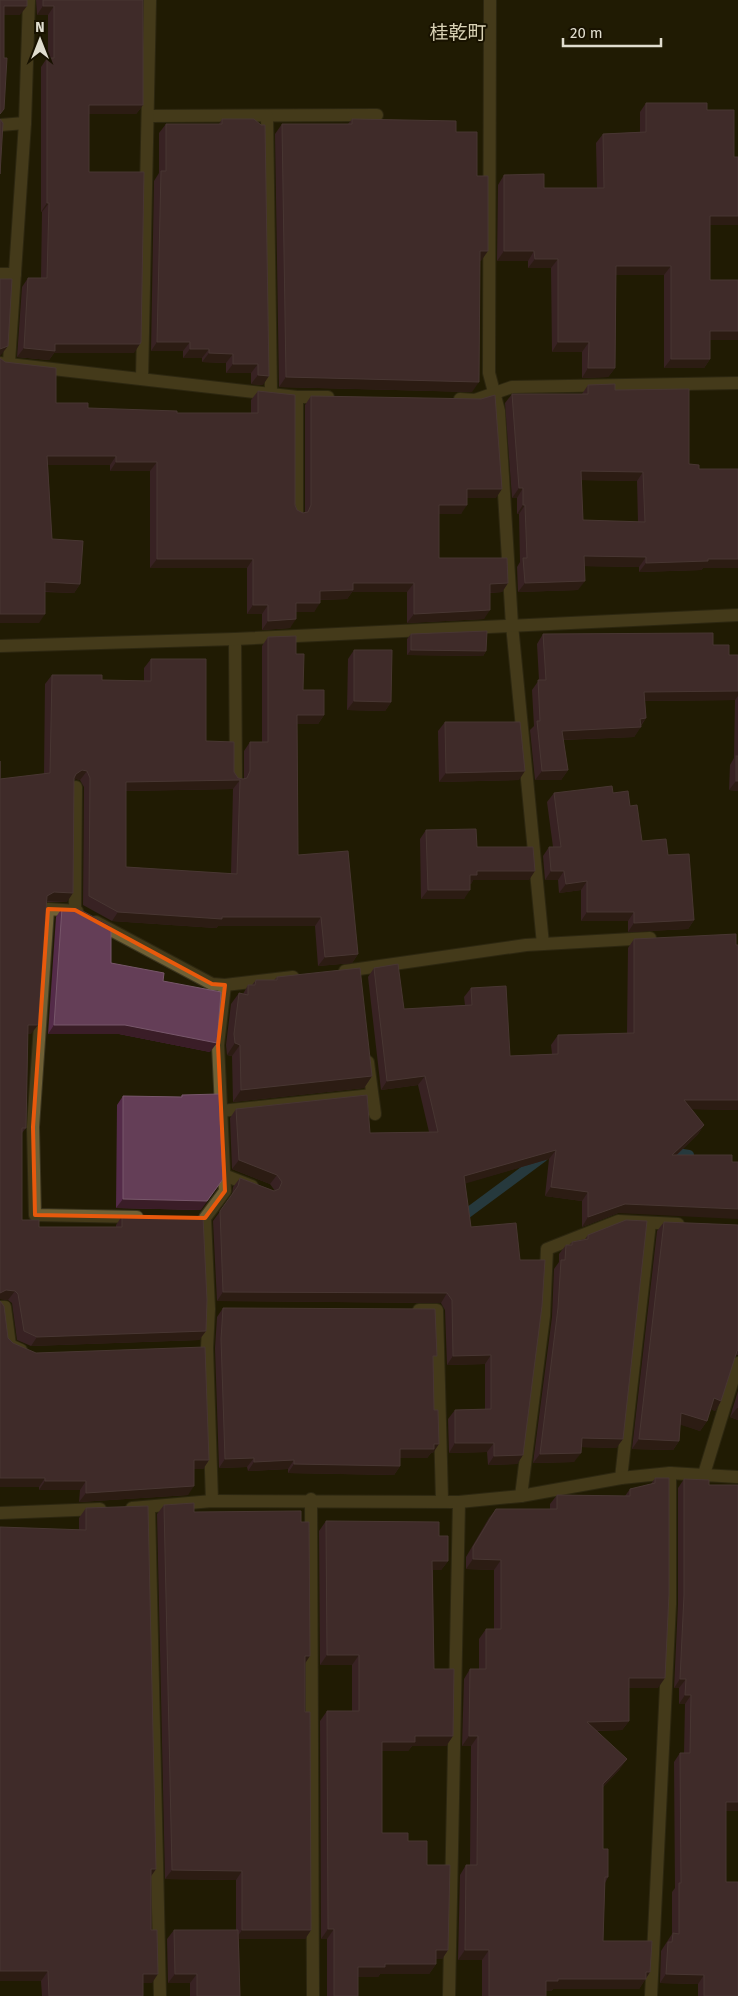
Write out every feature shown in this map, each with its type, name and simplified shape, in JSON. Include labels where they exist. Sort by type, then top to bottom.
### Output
[{"type":"street","points":[[29,0],[25,124],[15,274],[5,363],[297,397],[336,398]]},
{"type":"street","points":[[142,379],[150,0]]},
{"type":"street","points":[[490,0],[489,373],[499,411],[512,625],[543,944]]},
{"type":"street","points":[[148,116],[377,115]]},
{"type":"street","points":[[267,116],[271,393]]},
{"type":"street","points":[[0,125],[25,124]]},
{"type":"street","points":[[0,274],[15,274]]},
{"type":"street","points":[[446,399],[475,400],[493,392],[512,387],[738,383]]},
{"type":"street","points":[[297,397],[297,514]]},
{"type":"street","points":[[0,646],[235,639],[738,615]]},
{"type":"street","points":[[235,639],[236,780]]},
{"type":"street","points":[[75,910],[76,787]]},
{"type":"street","points":[[155,1218],[35,1215],[34,1128],[48,909],[75,910],[212,984],[225,985],[303,976]]},
{"type":"street","points":[[331,973],[359,974],[543,944],[666,938]]},
{"type":"street","points":[[212,1500],[207,1348],[214,1309],[200,1218],[225,1191],[218,1045],[225,985]]},
{"type":"street","points":[[367,1048],[375,1114]]},
{"type":"street","points":[[221,1111],[372,1095]]},
{"type":"street","points":[[224,1175],[266,1192]]},
{"type":"street","points":[[521,1496],[544,1316],[547,1249],[618,1221],[688,1224]]},
{"type":"street","points":[[621,1478],[650,1223]]},
{"type":"street","points":[[0,1307],[5,1307],[10,1346],[29,1354]]},
{"type":"street","points":[[407,1310],[437,1310],[442,1500]]},
{"type":"street","points":[[194,1348],[207,1348]]},
{"type":"street","points":[[704,1474],[738,1363]]},
{"type":"street","points":[[651,1996],[670,1604],[670,1472]]},
{"type":"street","points":[[0,1513],[149,1507],[212,1500],[442,1500],[459,1502],[521,1496],[621,1478],[670,1472],[738,1477]]},
{"type":"street","points":[[311,1499],[314,1996]]},
{"type":"street","points":[[449,1996],[459,1502]]},
{"type":"street","points":[[149,1507],[160,1996]]},
{"type":"highlighted area","points":[[48,909],[75,910],[212,984],[225,985],[218,1045],[225,1191],[205,1218],[35,1215],[33,1127]]},
{"type":"building","points":[[0,0],[27,0],[27,6],[4,6],[4,58],[7,58],[4,109],[0,114]]},
{"type":"building","points":[[43,0],[143,0],[143,105],[89,105],[89,172],[144,172],[140,344],[55,344],[55,351],[24,348],[28,278],[47,278],[49,203],[47,203],[47,58],[54,58],[54,6],[43,6]]},
{"type":"building","points":[[646,103],[707,103],[707,110],[734,110],[734,157],[738,157],[738,216],[710,216],[710,280],[738,280],[738,331],[710,331],[710,359],[671,359],[671,266],[616,266],[615,368],[588,368],[589,342],[558,342],[558,259],[535,259],[534,251],[504,251],[504,175],[544,174],[544,188],[604,188],[603,134],[646,132]]},
{"type":"building","points":[[0,119],[3,123],[0,174]]},
{"type":"building","points":[[222,119],[254,119],[261,125],[265,125],[269,376],[258,375],[258,364],[233,364],[233,354],[209,353],[209,349],[190,349],[190,342],[157,342],[161,171],[166,171],[166,124],[222,124]]},
{"type":"building","points":[[352,119],[456,121],[456,132],[477,132],[477,176],[488,176],[488,251],[480,251],[479,382],[286,377],[282,124],[352,124]]},
{"type":"building","points":[[0,279],[12,279],[8,346],[0,349]]},
{"type":"building","points":[[0,358],[5,362],[56,368],[56,403],[88,403],[88,408],[177,411],[177,413],[258,413],[258,391],[295,395],[295,505],[297,510],[303,513],[308,512],[311,505],[311,396],[481,399],[495,395],[502,489],[467,489],[467,505],[439,505],[439,558],[507,558],[508,583],[490,584],[490,610],[414,614],[414,583],[353,583],[353,590],[320,591],[320,603],[296,603],[296,619],[268,621],[268,605],[253,605],[253,559],[157,559],[157,462],[116,462],[116,456],[47,456],[52,539],[83,541],[80,584],[45,582],[45,614],[0,614]]},
{"type":"building","points":[[615,384],[615,390],[689,389],[689,464],[699,465],[699,469],[738,469],[738,559],[646,563],[646,557],[584,556],[585,581],[525,583],[523,558],[527,558],[525,505],[523,505],[523,488],[519,488],[512,394],[588,394],[588,385]],"holes":[[[581,471],[643,472],[645,522],[583,520]]]},
{"type":"building","points":[[487,631],[486,651],[411,650],[411,634]]},
{"type":"building","points":[[713,633],[713,645],[729,645],[729,655],[738,655],[738,691],[644,692],[646,718],[640,719],[641,727],[562,731],[568,770],[542,771],[537,721],[540,721],[538,680],[546,680],[543,634]]},
{"type":"building","points":[[296,636],[296,654],[304,654],[303,690],[324,690],[324,715],[297,715],[298,855],[348,851],[358,954],[325,957],[321,917],[222,917],[222,919],[118,912],[89,896],[90,778],[87,771],[82,770],[74,778],[73,893],[54,892],[47,896],[38,1025],[28,1025],[26,1128],[22,1128],[22,1220],[39,1220],[39,1227],[122,1227],[122,1216],[203,1217],[207,1300],[206,1331],[37,1337],[24,1331],[18,1294],[15,1291],[6,1290],[0,1293],[0,779],[50,773],[52,675],[102,675],[102,680],[151,681],[151,659],[206,659],[206,741],[234,742],[234,772],[238,778],[247,778],[250,771],[250,742],[268,742],[268,637]],"holes":[[[240,780],[237,874],[126,867],[126,782]]]},
{"type":"building","points":[[354,650],[392,650],[391,702],[354,701]]},
{"type":"building","points":[[445,722],[520,722],[525,771],[446,773]]},
{"type":"building","points":[[736,756],[738,756],[738,781],[736,781]]},
{"type":"building","points":[[612,786],[613,793],[628,791],[630,806],[637,805],[642,841],[666,839],[668,855],[689,854],[694,920],[634,923],[634,912],[587,912],[587,881],[566,884],[564,871],[551,871],[549,847],[561,847],[554,793]]},
{"type":"building","points":[[476,829],[477,847],[533,847],[535,871],[477,871],[477,875],[470,875],[470,890],[428,890],[426,830]]},
{"type":"building","points":[[62,908],[79,909],[111,926],[111,963],[164,973],[163,981],[221,992],[217,1043],[125,1025],[54,1025]]},
{"type":"building","points":[[736,934],[736,945],[738,945],[738,1100],[684,1100],[704,1125],[672,1155],[732,1155],[732,1162],[738,1162],[738,1209],[625,1204],[588,1217],[588,1192],[551,1187],[556,1150],[464,1176],[471,1227],[516,1223],[520,1260],[545,1260],[542,1306],[523,1455],[494,1456],[494,1443],[455,1443],[455,1410],[491,1409],[491,1355],[453,1356],[452,1300],[447,1293],[223,1292],[220,1211],[238,1186],[240,1178],[274,1191],[279,1189],[282,1182],[277,1175],[239,1160],[236,1109],[367,1095],[370,1133],[438,1132],[425,1076],[387,1081],[374,968],[398,964],[404,1009],[472,1005],[471,988],[506,986],[510,1056],[558,1054],[558,1035],[634,1033],[634,939]]},
{"type":"building","points":[[360,968],[372,1076],[241,1090],[240,1045],[235,1043],[234,1034],[239,993],[248,995],[248,985],[255,985],[256,980],[277,980],[277,977]]},
{"type":"building","points":[[219,1094],[223,1179],[207,1201],[123,1199],[123,1096],[182,1097],[182,1095]]},
{"type":"building","points":[[626,1220],[647,1221],[623,1439],[582,1438],[581,1453],[540,1454],[558,1308],[561,1260],[565,1260],[566,1245],[572,1245],[572,1242],[588,1239],[588,1235]]},
{"type":"building","points":[[664,1222],[738,1225],[738,1350],[721,1401],[714,1398],[707,1421],[681,1413],[679,1441],[639,1439]]},
{"type":"building","points":[[0,1301],[4,1306],[8,1338],[13,1343],[36,1353],[205,1347],[209,1460],[194,1460],[194,1486],[86,1493],[86,1481],[45,1481],[45,1478],[0,1478]]},
{"type":"building","points":[[223,1308],[435,1309],[437,1356],[433,1356],[434,1410],[438,1410],[439,1444],[434,1444],[434,1449],[400,1449],[400,1466],[294,1464],[294,1460],[254,1462],[254,1458],[225,1459],[221,1339]]},
{"type":"building","points":[[655,1478],[669,1478],[669,1594],[665,1678],[629,1678],[629,1721],[587,1722],[627,1759],[603,1784],[603,1849],[608,1849],[608,1877],[605,1877],[603,1941],[652,1941],[650,1972],[646,1972],[646,1979],[558,1979],[558,1981],[546,1981],[546,1996],[489,1996],[489,1950],[465,1950],[466,1865],[477,1865],[478,1736],[469,1736],[470,1669],[486,1669],[486,1629],[501,1629],[501,1560],[473,1559],[473,1547],[496,1509],[557,1509],[557,1495],[630,1496],[630,1489],[655,1483]]},
{"type":"building","points":[[684,1479],[709,1480],[709,1485],[738,1485],[738,1802],[726,1802],[726,1882],[738,1882],[738,1996],[704,1996],[704,1975],[666,1974],[668,1942],[672,1942],[673,1933],[679,1934],[679,1883],[681,1883],[680,1753],[690,1753],[691,1695],[685,1695],[686,1679],[680,1679],[684,1595]]},
{"type":"building","points":[[194,1503],[194,1512],[301,1511],[301,1522],[309,1522],[310,1656],[305,1656],[305,1712],[310,1712],[311,1930],[242,1930],[242,1871],[172,1870],[164,1505]]},
{"type":"building","points":[[148,1506],[156,1869],[151,1869],[151,1930],[157,1930],[158,1974],[143,1974],[143,1996],[49,1996],[48,1971],[0,1971],[0,1527],[86,1530],[86,1508]]},
{"type":"building","points":[[326,1521],[439,1522],[439,1536],[448,1536],[448,1561],[432,1561],[434,1669],[454,1669],[453,1736],[415,1736],[415,1742],[382,1742],[382,1833],[408,1833],[408,1841],[427,1841],[427,1865],[450,1865],[448,1950],[436,1950],[436,1964],[385,1964],[385,1967],[358,1967],[358,1996],[334,1996],[334,1929],[328,1929],[327,1711],[359,1711],[359,1655],[327,1655]]},
{"type":"building","points":[[174,1930],[238,1930],[240,1996],[197,1996],[197,1974],[175,1974]]},
{"type":"waterway","points":[[665,1151],[689,1155]]},
{"type":"waterway","points":[[458,1220],[543,1157]]},
{"type":"district","name":"桂乾町","points":[[458,32]]}]
